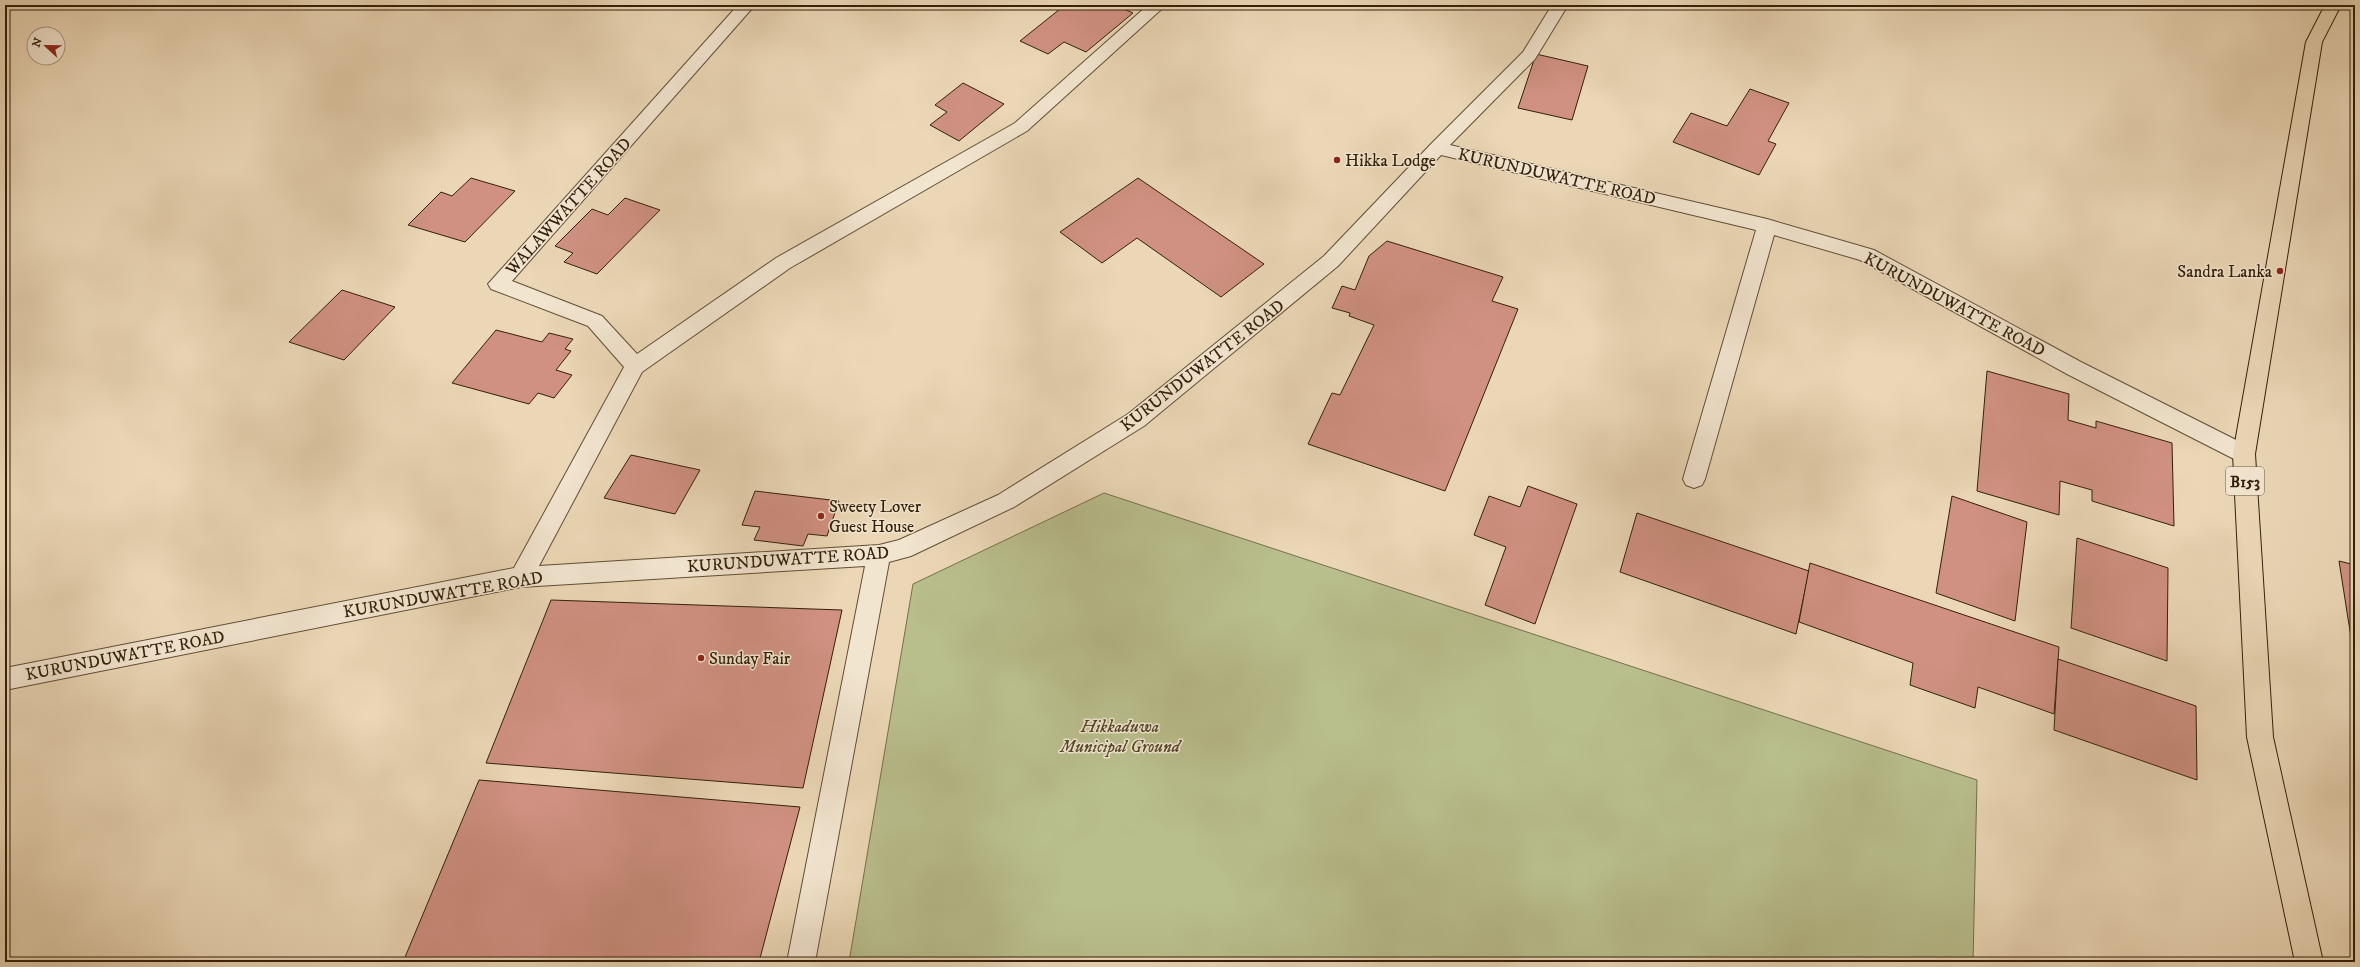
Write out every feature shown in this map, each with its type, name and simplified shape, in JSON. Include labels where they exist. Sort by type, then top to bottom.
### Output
[{"type":"main road","name":"B153","points":[[2309,962],[2260,738],[2244,454],[2314,42],[2333,5]]},
{"type":"street","name":"WALAWWATTE ROAD","points":[[635,366],[595,321],[498,284],[747,5]]},
{"type":"street","points":[[521,577],[635,366],[783,263],[1021,127],[1158,5]]},
{"type":"street","points":[[1437,148],[1529,55],[1560,5]]},
{"type":"street","name":"KURUNDUWATTE ROAD","points":[[5,679],[521,577],[879,555],[903,549],[1006,501],[1136,420],[1331,261],[1437,148],[1767,226],[1867,255],[2074,368],[2244,454]]},
{"type":"street","points":[[1694,479],[1767,226]]},
{"type":"street","points":[[801,962],[879,555]]},
{"type":"green space","name":"Hikkaduwa Municipal Ground","points":[[1104,493],[1977,780],[1973,962],[849,962],[913,584]]},
{"type":"building","points":[[1065,5],[1115,5],[1133,13],[1086,52],[1064,42],[1048,54],[1020,41]]},
{"type":"building","points":[[1536,54],[1588,66],[1572,120],[1518,108]]},
{"type":"building","points":[[963,83],[1004,104],[959,141],[930,125],[947,112],[935,105]]},
{"type":"building","points":[[1750,89],[1789,103],[1768,141],[1776,144],[1759,175],[1673,142],[1691,113],[1727,126]]},
{"type":"building","points":[[471,178],[515,191],[465,242],[408,225],[441,192],[452,196]]},
{"type":"building","points":[[1138,178],[1264,264],[1221,297],[1137,238],[1102,263],[1060,232]]},
{"type":"building","points":[[625,198],[660,210],[597,274],[564,262],[573,253],[555,246],[592,209],[608,215]]},
{"type":"building","points":[[1387,241],[1503,277],[1492,301],[1518,309],[1445,491],[1308,444],[1332,393],[1340,395],[1374,325],[1349,316],[1350,313],[1332,308],[1342,286],[1355,290],[1369,256]]},
{"type":"building","points":[[342,290],[395,307],[344,360],[289,342]]},
{"type":"building","points":[[496,330],[542,342],[549,333],[573,339],[565,349],[571,351],[556,370],[572,375],[554,398],[538,393],[529,404],[452,383]]},
{"type":"building","points":[[1987,371],[2069,394],[2068,420],[2096,428],[2096,421],[2172,443],[2174,526],[2092,501],[2092,490],[2060,481],[2059,515],[1977,491]]},
{"type":"building","points":[[631,455],[700,470],[675,514],[604,498]]},
{"type":"building","points":[[1528,486],[1577,504],[1535,624],[1485,605],[1506,547],[1474,535],[1489,496],[1520,507]]},
{"type":"building","points":[[755,491],[839,501],[827,536],[808,534],[803,546],[754,540],[760,527],[742,525]]},
{"type":"building","points":[[1952,496],[2027,522],[2015,621],[1936,593]]},
{"type":"building","points":[[1637,513],[1809,571],[1796,634],[1620,572]]},
{"type":"building","points":[[2077,538],[2168,568],[2167,661],[2071,628]]},
{"type":"building","points":[[2339,561],[2355,565],[2355,650],[2353,650]]},
{"type":"building","points":[[1810,563],[2059,647],[2054,714],[1978,687],[1975,708],[1910,685],[1913,663],[1799,622]]},
{"type":"building","points":[[551,600],[842,610],[803,788],[486,763]]},
{"type":"building","points":[[2058,659],[2196,706],[2197,780],[2054,730]]},
{"type":"building","points":[[479,780],[800,807],[759,962],[403,962]]},
{"type":"place","name":"Hikka Lodge","points":[[1337,160]]},
{"type":"place","name":"Sandra Lanka","points":[[2280,271]]},
{"type":"place","name":"Sweety Lover Guest House","points":[[821,516]]},
{"type":"place","name":"Sunday Fair","points":[[701,658]]}]
